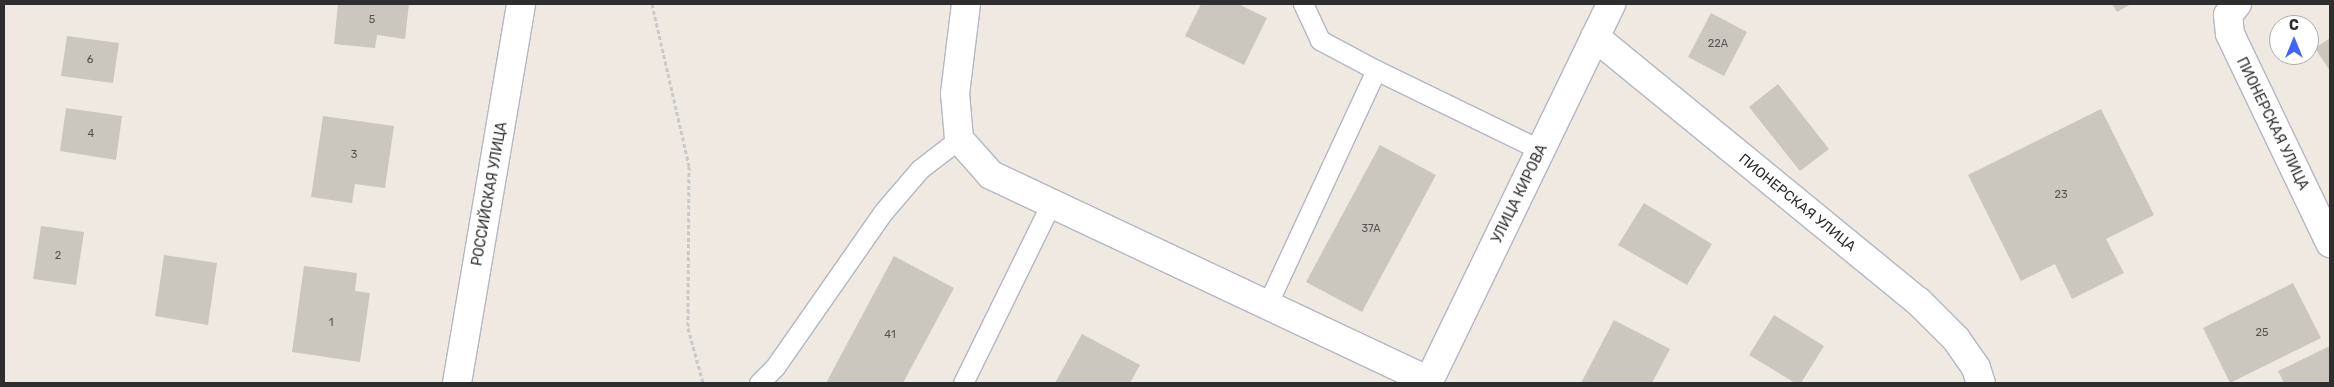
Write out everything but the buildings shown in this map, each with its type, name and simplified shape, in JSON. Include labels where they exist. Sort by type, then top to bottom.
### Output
[{"type":"street","name":"РОССИЙСКАЯ УЛИЦА","points":[[457,383],[521,4]]},
{"type":"street","points":[[966,4],[955,93],[959,140],[991,175],[1429,382]]},
{"type":"street","name":"УЛИЦА КИРОВА","points":[[1429,382],[1611,4]]},
{"type":"street","name":"ПИОНЕРСКАЯ УЛИЦА","points":[[2237,4],[2228,15],[2230,34],[2330,243]]},
{"type":"street","name":"ПИОНЕРСКАЯ УЛИЦА","points":[[1595,37],[1918,301],[1956,339],[1976,368],[1981,383]]},
{"type":"lane","points":[[1304,4],[1320,40],[1376,70],[1541,150]]},
{"type":"lane","points":[[1267,305],[1376,70]]},
{"type":"lane","points":[[759,383],[775,368],[884,211],[920,169],[959,140]]},
{"type":"lane","points":[[963,383],[1051,203]]},
{"type":"path","points":[[652,4],[689,166],[688,328],[702,383]]}]
